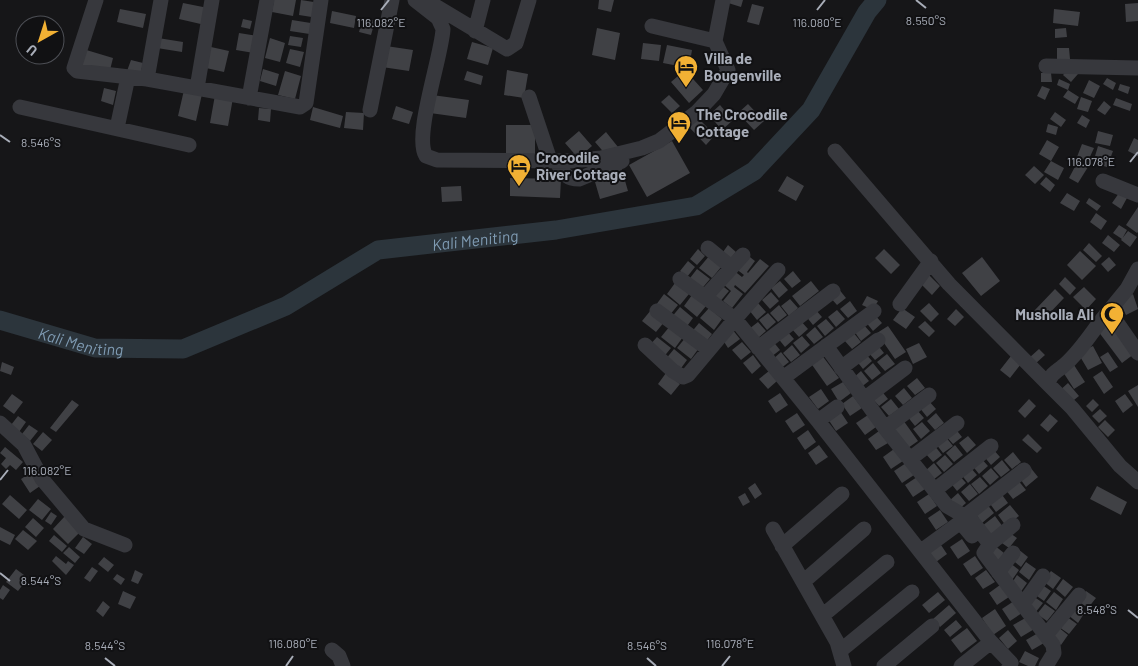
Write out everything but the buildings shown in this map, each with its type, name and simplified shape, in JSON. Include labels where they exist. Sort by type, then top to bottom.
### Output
[{"type":"street","points":[[96,0],[74,68],[77,71],[147,79],[300,108],[305,106],[321,0]]},
{"type":"street","points":[[147,79],[160,0]]},
{"type":"street","points":[[197,88],[212,0]]},
{"type":"street","points":[[249,98],[267,0]]},
{"type":"street","points":[[370,110],[392,0]]},
{"type":"street","points":[[415,0],[436,15],[443,29],[422,148],[426,156],[436,160],[553,161],[600,158],[642,148],[659,141],[709,100],[726,75],[727,64],[717,49],[715,41],[723,0]]},
{"type":"street","points":[[475,31],[483,0]]},
{"type":"street","points":[[431,1],[498,45],[512,48],[516,43],[529,0]]},
{"type":"street","points":[[652,26],[715,41]]},
{"type":"street","points":[[1046,66],[1138,68]]},
{"type":"street","points":[[117,128],[128,78]]},
{"type":"street","points":[[529,97],[553,161],[566,177],[579,178],[631,157]]},
{"type":"street","points":[[20,107],[189,145]]},
{"type":"street","points":[[835,151],[962,298],[1072,408],[1120,466],[1138,482]]},
{"type":"street","points":[[1104,180],[1138,195]]},
{"type":"street","points":[[708,248],[731,267]]},
{"type":"street","points":[[705,297],[743,255]]},
{"type":"street","points":[[900,304],[930,261]]},
{"type":"street","points":[[1049,385],[1051,377],[1073,358],[1092,330],[1127,289],[1138,269]]},
{"type":"street","points":[[645,345],[673,371],[683,377],[688,375],[708,349],[778,270]]},
{"type":"street","points":[[680,279],[735,320],[818,421],[991,642],[1012,665]]},
{"type":"street","points":[[758,348],[833,291]]},
{"type":"street","points":[[657,311],[708,349]]},
{"type":"street","points":[[783,378],[874,311]]},
{"type":"street","points":[[1109,311],[1138,353]]},
{"type":"street","points":[[841,368],[878,340]]},
{"type":"street","points":[[826,346],[910,460],[951,510],[965,516],[984,544],[984,553],[1055,649],[1046,666]]},
{"type":"street","points":[[864,399],[905,368]]},
{"type":"street","points":[[885,428],[929,395]]},
{"type":"street","points":[[818,421],[837,407]]},
{"type":"street","points":[[0,423],[24,445],[42,479],[84,528],[125,544]]},
{"type":"street","points":[[910,460],[957,423]]},
{"type":"street","points":[[935,490],[990,446]]},
{"type":"street","points":[[965,516],[1024,470]]},
{"type":"street","points":[[782,546],[842,494]]},
{"type":"street","points":[[921,552],[958,524],[962,524],[984,544]]},
{"type":"street","points":[[984,544],[1013,525]]},
{"type":"street","points":[[773,529],[822,616],[840,651],[844,666]]},
{"type":"street","points":[[803,582],[864,529]]},
{"type":"street","points":[[998,572],[1014,553]]},
{"type":"street","points":[[822,616],[887,562]]},
{"type":"street","points":[[1023,604],[1043,576]]},
{"type":"street","points":[[840,651],[912,592]]},
{"type":"street","points":[[1046,635],[1079,594]]},
{"type":"street","points":[[884,666],[932,626]]},
{"type":"street","points":[[960,666],[991,642]]},
{"type":"street","points":[[332,650],[339,656],[343,666]]},
{"type":"waterway","name":"Kali Meniting","points":[[0,320],[95,348],[183,349],[286,306],[378,250],[556,230],[696,206],[754,171],[811,110],[867,12],[877,0]]},
{"type":"place","name":"Villa de Bougenville","points":[[686,88]]},
{"type":"place","name":"The Crocodile Cottage","points":[[679,144]]},
{"type":"place","name":"Crocodile River Cottage","points":[[519,187]]},
{"type":"place","name":"Musholla Ali","points":[[1112,335]]}]
